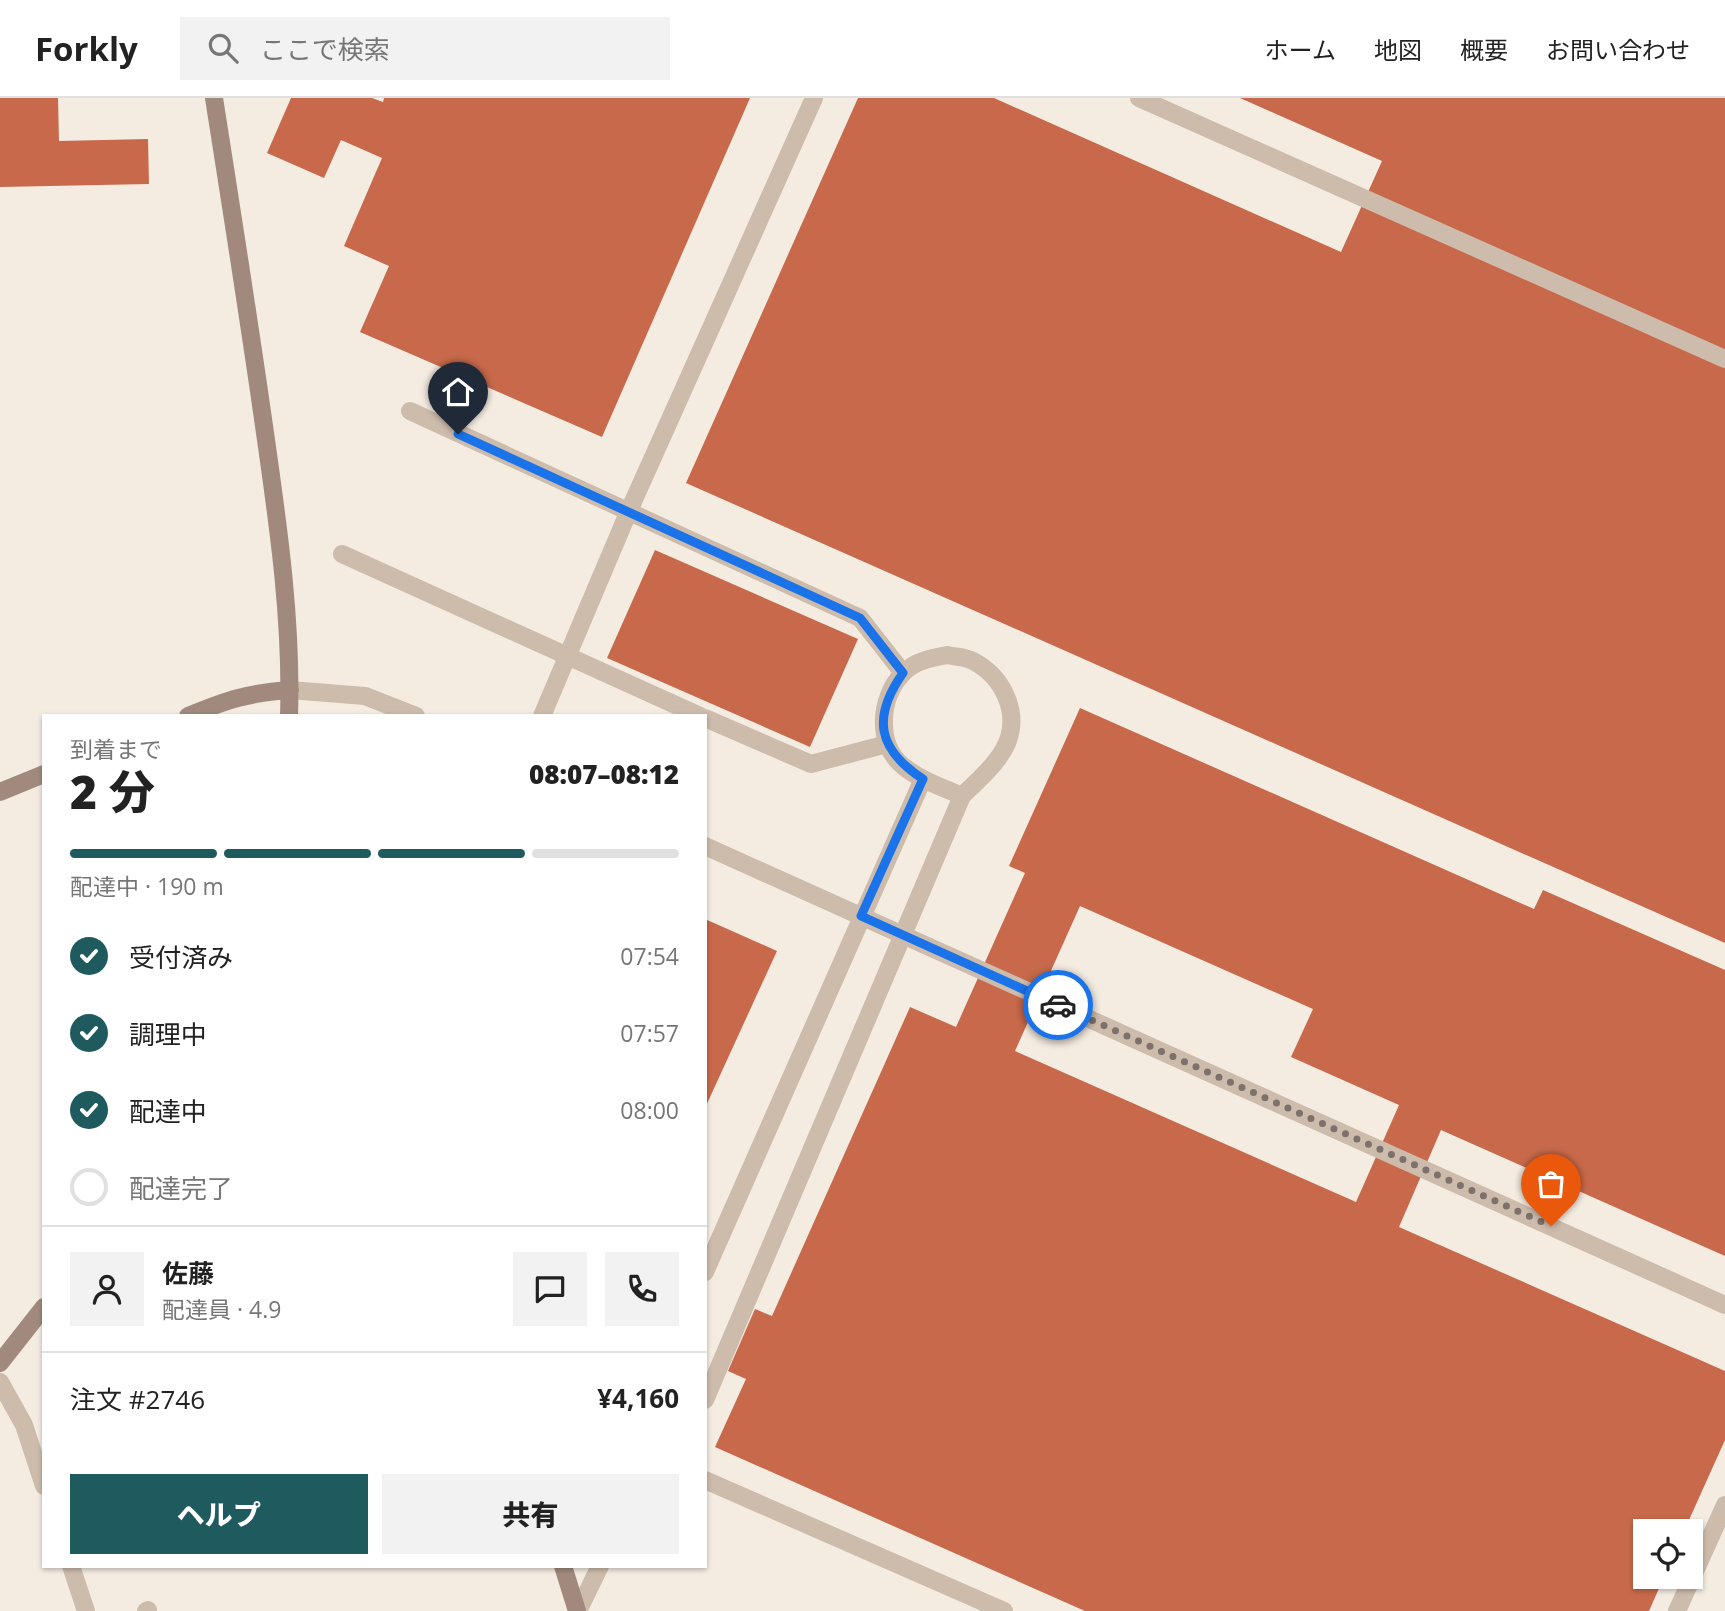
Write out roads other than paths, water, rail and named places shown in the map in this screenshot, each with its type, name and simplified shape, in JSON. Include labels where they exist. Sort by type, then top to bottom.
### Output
[{"type":"street","points":[[214,98],[256,365],[278,528],[285,593],[289,714]]},
{"type":"street","points":[[543,714],[628,513],[814,98]]},
{"type":"street","points":[[1139,98],[1725,359]]},
{"type":"street","points":[[410,411],[860,618],[903,673]]},
{"type":"street","points":[[342,554],[694,714]]},
{"type":"street","points":[[707,1395],[962,796],[994,764],[1008,742],[1012,716],[1006,693],[992,673],[971,660],[947,655],[923,660],[903,673],[888,694],[883,719],[887,744],[901,765],[923,779],[962,796]]},
{"type":"street","points":[[193,714],[228,699],[254,692],[290,690],[365,696],[411,714]]},
{"type":"street","points":[[707,719],[811,764],[887,744]]},
{"type":"street","points":[[0,792],[42,775]]},
{"type":"street","points":[[707,1267],[923,779]]},
{"type":"street","points":[[707,847],[1725,1305]]},
{"type":"street","points":[[0,1363],[42,1310]]},
{"type":"street","points":[[0,1382],[24,1425],[42,1480]]},
{"type":"street","points":[[707,1481],[1004,1611]]},
{"type":"street","points":[[1677,1611],[1725,1505]]},
{"type":"street","points":[[72,1568],[86,1611]]},
{"type":"street","points":[[564,1568],[578,1611]]},
{"type":"street","points":[[578,1611],[599,1568]]}]
